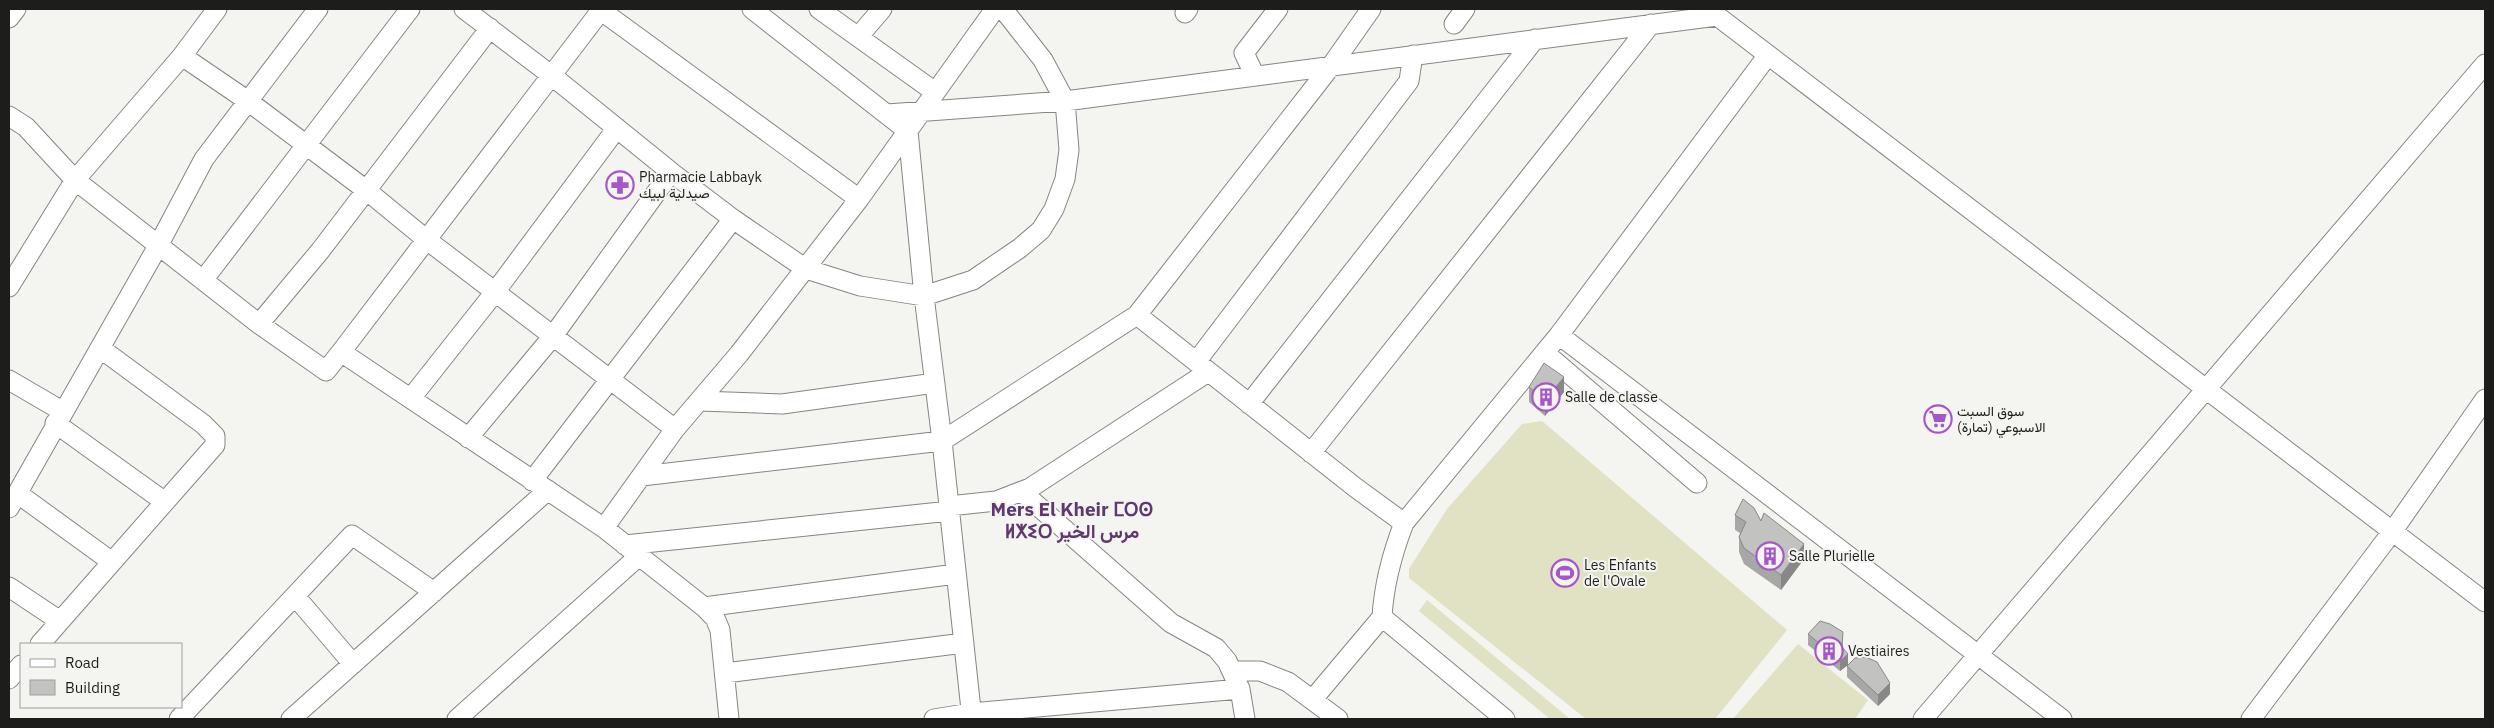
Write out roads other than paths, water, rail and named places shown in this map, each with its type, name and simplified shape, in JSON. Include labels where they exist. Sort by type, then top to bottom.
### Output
[{"type":"street","points":[[9,18],[16,9]]},
{"type":"street","points":[[9,287],[76,180],[182,56],[217,9]]},
{"type":"street","points":[[112,562],[13,500],[58,417],[158,246],[204,159],[318,9]]},
{"type":"street","points":[[204,279],[410,9]]},
{"type":"street","points":[[464,9],[551,75],[671,172],[733,219],[806,269],[860,286],[924,296],[973,280],[998,265],[1041,230],[1054,209],[1065,179],[1069,150],[1065,101],[1043,60],[1004,9]]},
{"type":"street","points":[[9,116],[26,127],[76,180],[158,246],[204,279],[259,324],[326,370],[428,240],[601,9],[859,199]]},
{"type":"street","points":[[752,9],[908,131],[924,296],[972,716]]},
{"type":"street","points":[[819,9],[935,92]]},
{"type":"street","points":[[858,37],[882,9]]},
{"type":"street","points":[[604,528],[675,429],[700,401],[806,269],[859,199],[995,9]]},
{"type":"street","points":[[1255,76],[1244,53],[1278,9]]},
{"type":"street","points":[[642,476],[942,441],[1137,315],[1331,66],[1371,9]]},
{"type":"street","points":[[887,114],[1065,101],[1650,24],[1713,12],[2485,602]]},
{"type":"street","points":[[1311,453],[1650,24]]},
{"type":"street","points":[[259,324],[320,251],[490,28]]},
{"type":"street","points":[[1249,404],[1535,39]]},
{"type":"street","points":[[1312,699],[1382,617],[1385,583],[1404,523],[1560,335],[1768,54]]},
{"type":"street","points":[[458,719],[632,551],[949,509],[996,501],[1022,492],[1202,367],[1409,81],[1413,55]]},
{"type":"street","points":[[182,56],[248,101],[366,190],[495,292],[675,429]]},
{"type":"street","points":[[1923,719],[2485,64]]},
{"type":"street","points":[[411,398],[495,292],[617,128]]},
{"type":"street","points":[[468,438],[553,336],[671,172]]},
{"type":"street","points":[[291,719],[434,592],[540,486],[610,380],[733,219]]},
{"type":"street","points":[[1137,315],[1311,453],[1404,523]]},
{"type":"street","points":[[1560,335],[2062,719]]},
{"type":"street","points":[[41,643],[215,445],[215,436],[203,424],[100,348]]},
{"type":"street","points":[[341,352],[604,528],[704,607],[715,618],[720,630],[729,719]]},
{"type":"street","points":[[1545,353],[1697,483]]},
{"type":"street","points":[[9,380],[165,502]]},
{"type":"street","points":[[700,401],[782,404],[935,382]]},
{"type":"street","points":[[2251,719],[2392,532],[2485,399]]},
{"type":"street","points":[[1022,492],[1171,622],[1216,648],[1237,680],[1245,719]]},
{"type":"street","points":[[180,719],[352,535],[434,592]]},
{"type":"street","points":[[704,607],[956,574]]},
{"type":"street","points":[[9,587],[60,621]]},
{"type":"street","points":[[295,596],[353,664]]},
{"type":"street","points":[[1382,617],[1505,719]]},
{"type":"street","points":[[725,673],[964,643]]},
{"type":"street","points":[[9,679],[20,666]]},
{"type":"street","points":[[934,719],[972,716],[1237,680],[1260,671],[1288,682],[1338,719]]},
{"type":"place","name":"Pharmacie Labbayk صيدلية لبيك","points":[[620,185]]},
{"type":"place","name":"Salle de classe","points":[[1546,397]]},
{"type":"place","name":"سوق السبت الاسبوعي (تمارة)","points":[[1938,419]]},
{"type":"place","name":"Salle Plurielle","points":[[1770,556]]},
{"type":"place","name":"Les Enfants de l'Ovale","points":[[1565,573]]},
{"type":"place","name":"Vestiaires","points":[[1829,651]]},
{"type":"district","name":"Mers El Kheir ⵎⵔⵙ ⵍⵅⵉⵔ مرس الخير","points":[[1072,520]]}]
